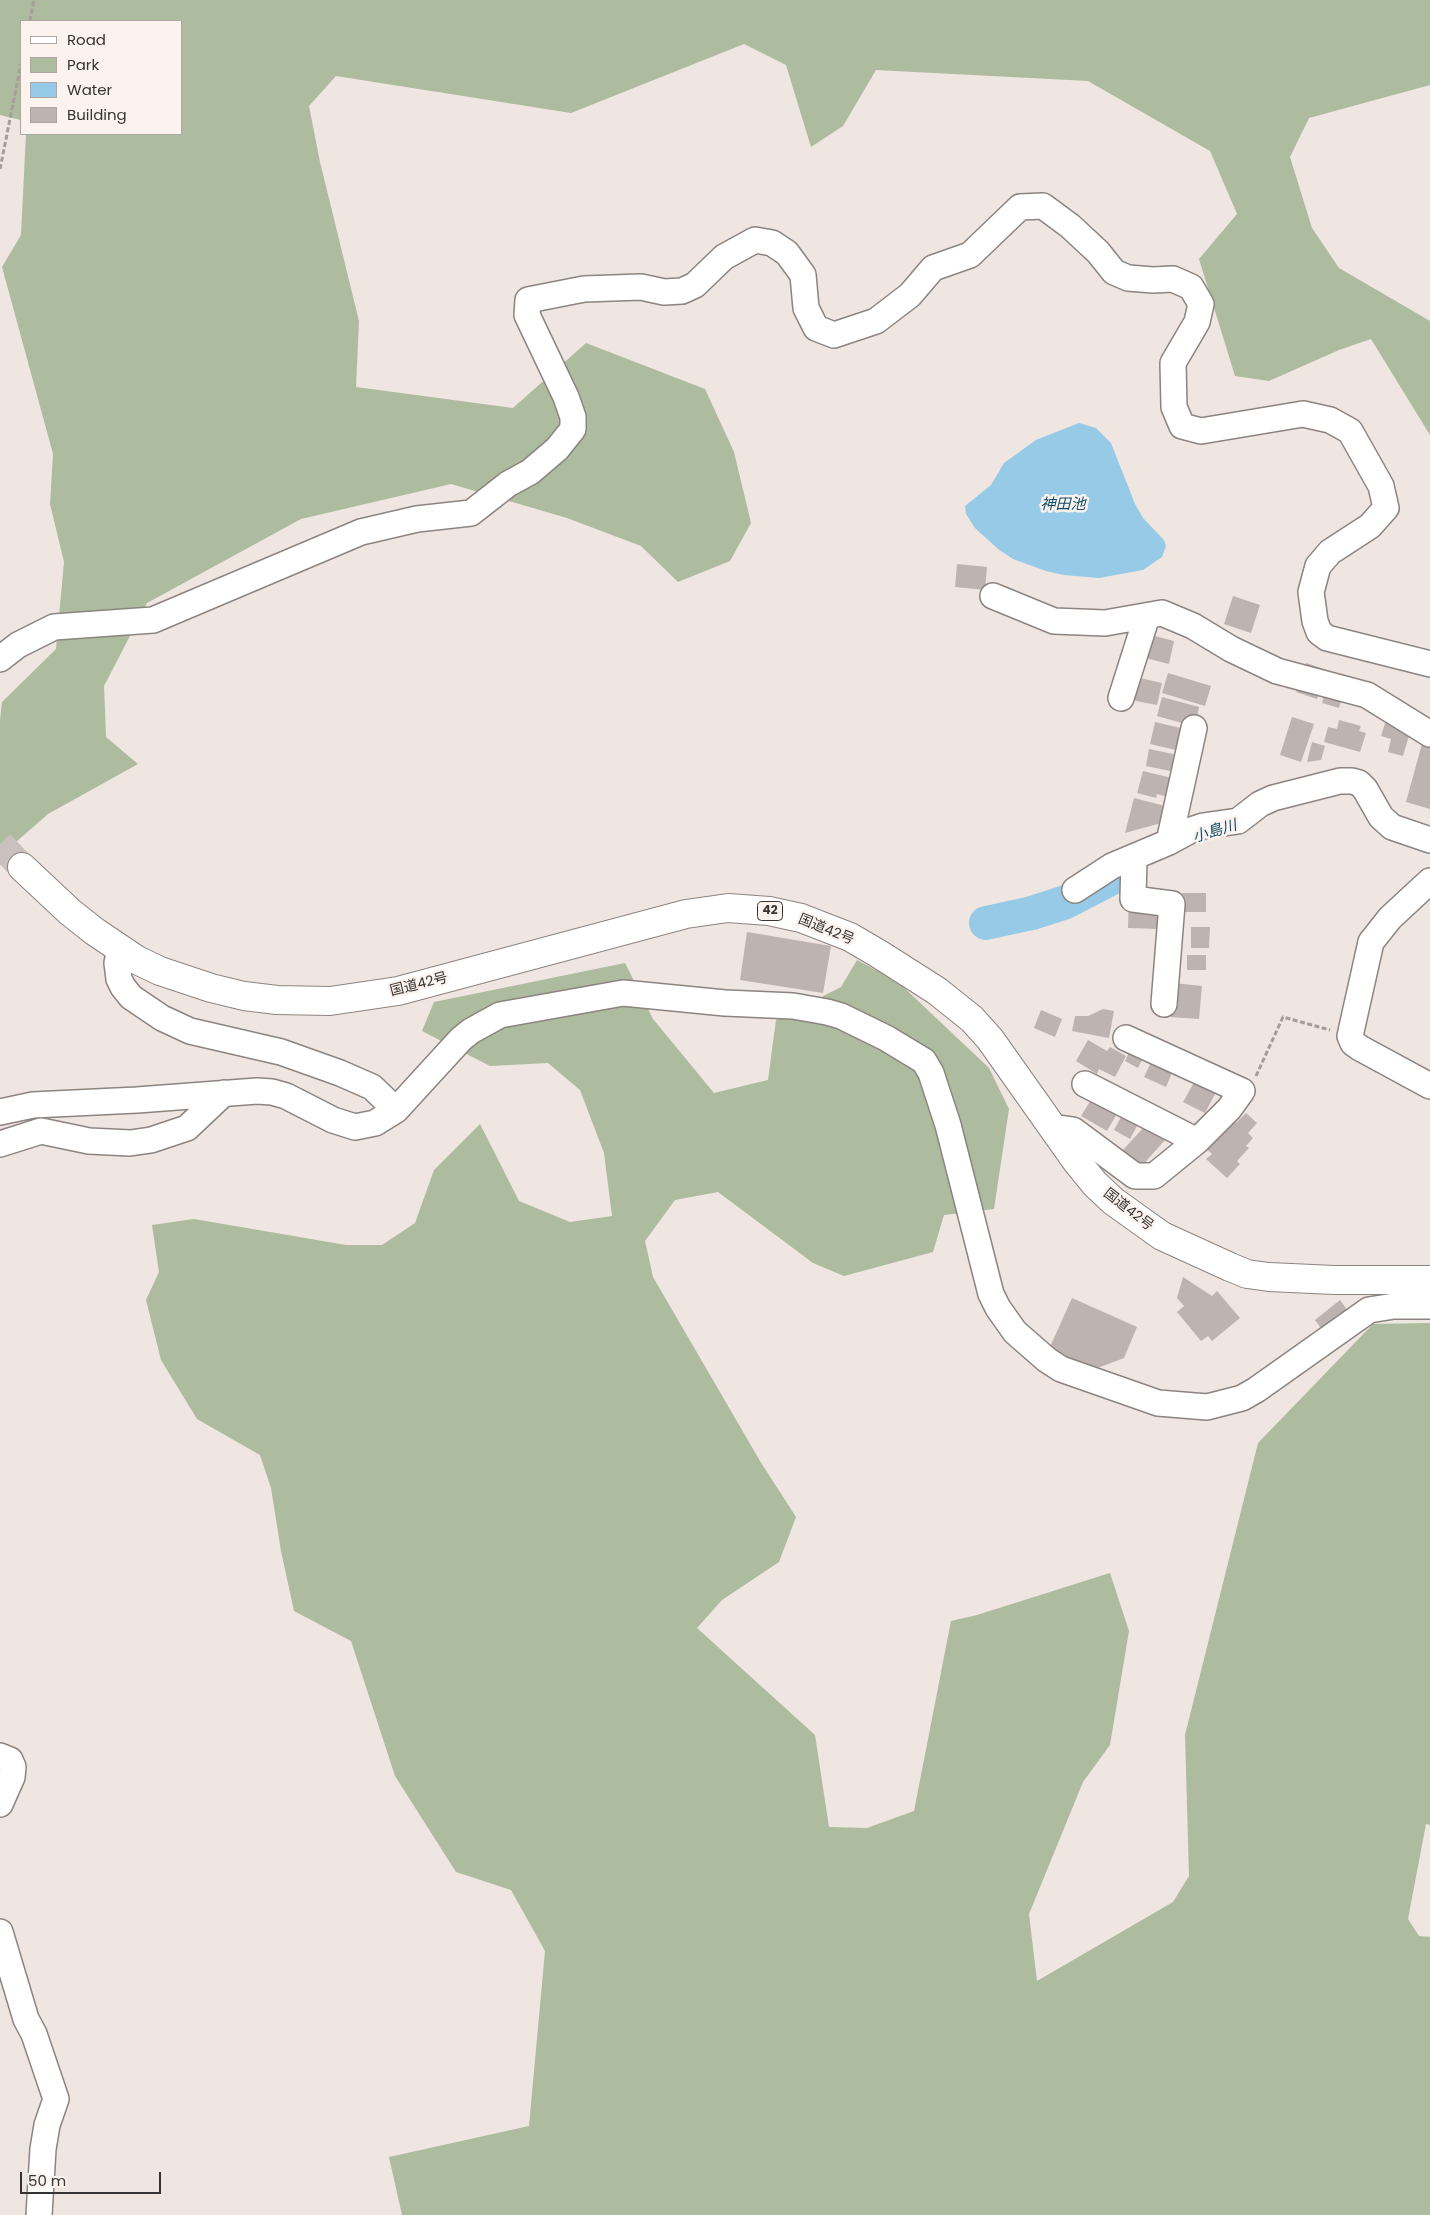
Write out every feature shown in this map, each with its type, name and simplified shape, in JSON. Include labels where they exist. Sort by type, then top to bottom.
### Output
[{"type":"highway","name":"国道42号","points":[[22,867],[70,912],[120,949],[160,971],[211,988],[244,996],[276,1000],[330,1001],[398,991],[686,914],[728,908],[769,911],[801,918],[850,938],[908,972],[953,1003],[990,1039],[1089,1176],[1113,1201],[1162,1236],[1247,1274],[1295,1279],[1430,1280]]},
{"type":"street","points":[[0,659],[18,645],[54,627],[153,620],[361,532],[417,519],[471,513],[508,484],[530,472],[557,449],[573,429],[573,417],[566,397],[527,316],[528,300],[584,289],[641,287],[664,292],[682,291],[694,285],[724,257],[755,240],[772,243],[787,253],[803,276],[806,308],[816,328],[834,335],[876,321],[910,295],[933,268],[970,254],[1020,207],[1043,206],[1070,226],[1098,252],[1114,272],[1128,278],[1173,279],[1191,287],[1201,304],[1197,322],[1173,363],[1174,407],[1182,426],[1201,431],[1303,414],[1330,420],[1350,431],[1381,486],[1386,508],[1370,526],[1330,552],[1318,566],[1312,592],[1315,621],[1319,632],[1327,638],[1430,664]]},
{"type":"street","points":[[993,596],[1054,621],[1105,623],[1147,616],[1158,612],[1171,616],[1258,663],[1277,671],[1367,695],[1430,734]]},
{"type":"street","points":[[1121,698],[1147,616]]},
{"type":"street","points":[[1169,842],[1194,728]]},
{"type":"street","points":[[1075,890],[1112,866],[1134,858],[1203,826],[1238,821],[1260,804],[1273,798],[1340,781],[1359,783],[1365,789],[1381,817],[1392,827],[1430,840]]},
{"type":"street","points":[[1134,858],[1133,900],[1172,904],[1164,1004]]},
{"type":"street","points":[[1430,881],[1390,918],[1371,942],[1350,1036],[1353,1042],[1360,1048],[1430,1086]]},
{"type":"street","points":[[120,949],[117,963],[119,979],[123,987],[131,997],[162,1018],[190,1031],[274,1050],[340,1073],[372,1087],[396,1110]]},
{"type":"street","points":[[0,1112],[33,1105],[224,1093],[272,1092],[286,1096],[333,1120],[355,1127],[375,1122],[396,1110],[461,1039],[470,1031],[500,1015],[622,993],[814,1009],[841,1016],[886,1038],[924,1061],[948,1125],[991,1294],[998,1308],[1015,1332],[1047,1360],[1061,1369],[1158,1404],[1207,1407],[1236,1400],[1256,1390],[1369,1310],[1394,1306],[1430,1306]]},
{"type":"street","points":[[1052,1127],[1073,1130],[1130,1173],[1142,1177],[1154,1176],[1197,1141],[1229,1108],[1242,1090],[1126,1038]]},
{"type":"street","points":[[1085,1084],[1197,1141]]},
{"type":"street","points":[[0,1144],[41,1131],[89,1141],[130,1143],[151,1140],[187,1128],[224,1093]]},
{"type":"street","points":[[0,1756],[10,1760],[13,1766],[12,1777],[0,1804]]},
{"type":"street","points":[[0,1932],[26,2019],[37,2041],[56,2099],[47,2125],[43,2149],[39,2215]]},
{"type":"path","points":[[30,20],[34,0]]},
{"type":"path","points":[[0,168],[20,69]]},
{"type":"path","points":[[1242,1090],[1252,1084],[1283,1017],[1350,1036]]},
{"type":"green space","points":[[0,0],[1430,0],[1430,85],[1309,118],[1290,157],[1312,228],[1339,268],[1430,321],[1430,435],[1371,339],[1339,350],[1269,381],[1235,376],[1199,259],[1237,214],[1210,151],[1088,81],[876,70],[843,126],[811,147],[786,65],[744,44],[571,113],[336,76],[309,106],[320,162],[359,321],[356,387],[513,408],[586,343],[705,389],[734,452],[751,523],[730,561],[678,582],[641,546],[567,518],[451,484],[301,519],[147,603],[104,686],[106,737],[138,764],[48,814],[0,856],[0,720],[2,702],[56,649],[64,562],[50,504],[53,454],[2,267],[21,235],[26,135],[182,135],[182,20],[20,20],[20,120],[0,115]]},
{"type":"green space","points":[[857,960],[897,981],[989,1068],[1009,1109],[994,1209],[944,1215],[933,1252],[844,1276],[813,1263],[718,1192],[675,1200],[645,1241],[653,1277],[760,1461],[796,1517],[779,1562],[722,1600],[697,1628],[815,1735],[829,1827],[867,1828],[914,1811],[951,1621],[977,1615],[1110,1573],[1129,1631],[1110,1745],[1083,1782],[1029,1914],[1037,1981],[1173,1902],[1189,1876],[1185,1735],[1258,1443],[1373,1324],[1430,1323],[1430,1825],[1426,1824],[1408,1919],[1419,1936],[1430,1937],[1430,2215],[402,2215],[389,2157],[529,2126],[545,1951],[511,1890],[456,1872],[395,1776],[351,1641],[294,1611],[281,1551],[271,1488],[260,1455],[197,1419],[161,1360],[146,1300],[159,1272],[152,1225],[194,1219],[346,1245],[382,1245],[415,1223],[434,1170],[480,1124],[519,1201],[570,1222],[612,1216],[604,1153],[580,1090],[548,1063],[490,1066],[422,1031],[434,1002],[625,963],[653,1019],[714,1093],[768,1080],[776,1020],[841,987]]},
{"type":"water","name":"神田池","points":[[1079,423],[1096,428],[1111,443],[1135,504],[1143,518],[1164,540],[1166,546],[1162,557],[1143,570],[1099,578],[1064,575],[1046,571],[1013,559],[998,549],[975,528],[966,514],[965,506],[991,485],[1004,463],[1036,440]]},
{"type":"building","points":[[957,564],[987,567],[985,590],[955,587]]},
{"type":"building","points":[[1233,596],[1260,605],[1251,633],[1224,624]]},
{"type":"building","points":[[1151,635],[1174,641],[1169,664],[1145,658]]},
{"type":"building","points":[[1306,663],[1327,670],[1317,699],[1296,692]]},
{"type":"building","points":[[1168,673],[1211,686],[1205,706],[1162,693]]},
{"type":"building","points":[[1330,675],[1347,680],[1339,708],[1322,703]]},
{"type":"building","points":[[1131,676],[1162,683],[1157,705],[1126,699]]},
{"type":"building","points":[[1162,697],[1199,707],[1197,718],[1189,725],[1157,716]]},
{"type":"building","points":[[1388,714],[1413,722],[1403,756],[1388,752],[1391,739],[1381,736]]},
{"type":"building","points":[[1292,717],[1314,724],[1301,762],[1280,755]]},
{"type":"building","points":[[1339,720],[1361,726],[1359,731],[1366,733],[1360,752],[1324,742],[1328,727],[1337,729]]},
{"type":"building","points":[[1155,722],[1185,729],[1180,751],[1150,744]]},
{"type":"building","points":[[1428,722],[1430,722],[1430,809],[1406,802]]},
{"type":"building","points":[[1312,742],[1325,746],[1321,760],[1307,762]]},
{"type":"building","points":[[1149,749],[1178,755],[1175,772],[1146,766]]},
{"type":"building","points":[[1143,771],[1176,779],[1171,798],[1157,794],[1156,798],[1137,793]]},
{"type":"building","points":[[1134,798],[1169,807],[1165,822],[1125,833]]},
{"type":"building","points":[[1182,893],[1206,893],[1206,912],[1182,912]]},
{"type":"building","points":[[1129,894],[1160,901],[1159,929],[1128,928]]},
{"type":"building","points":[[1191,927],[1210,927],[1209,948],[1191,948]]},
{"type":"building","points":[[747,932],[831,946],[823,993],[740,980]]},
{"type":"building","points":[[1187,955],[1206,955],[1206,970],[1187,970]]},
{"type":"building","points":[[1174,983],[1202,986],[1199,1019],[1171,1017]]},
{"type":"building","points":[[1103,1009],[1114,1011],[1109,1038],[1072,1031],[1075,1016],[1088,1016]]},
{"type":"building","points":[[1041,1010],[1062,1019],[1055,1037],[1034,1028]]},
{"type":"building","points":[[1088,1040],[1107,1051],[1110,1047],[1126,1056],[1115,1077],[1099,1069],[1097,1074],[1076,1061]]},
{"type":"building","points":[[1133,1044],[1147,1050],[1138,1068],[1125,1061]]},
{"type":"building","points":[[1154,1056],[1175,1066],[1166,1087],[1144,1077]]},
{"type":"building","points":[[1201,1070],[1222,1081],[1205,1113],[1183,1102]]},
{"type":"building","points":[[1097,1090],[1122,1105],[1107,1131],[1081,1116]]},
{"type":"building","points":[[1128,1104],[1144,1113],[1130,1139],[1114,1130]]},
{"type":"building","points":[[1246,1113],[1257,1123],[1248,1133],[1253,1138],[1246,1146],[1249,1148],[1237,1161],[1240,1164],[1227,1178],[1206,1159],[1212,1154],[1200,1143],[1227,1114],[1236,1123]]},
{"type":"building","points":[[1155,1115],[1173,1131],[1140,1168],[1122,1151]]},
{"type":"building","points":[[1183,1277],[1212,1296],[1217,1291],[1240,1318],[1212,1341],[1208,1336],[1201,1341],[1177,1312],[1184,1306],[1177,1298]]},
{"type":"building","points":[[1072,1298],[1137,1327],[1124,1358],[1095,1369],[1049,1349]]},
{"type":"building","points":[[1340,1300],[1350,1314],[1325,1334],[1315,1320]]},
{"type":"waterway","name":"小島川","points":[[986,923],[1032,913],[1066,902],[1110,879]]},
{"type":"tunnel","points":[[0,844],[22,867]]}]
